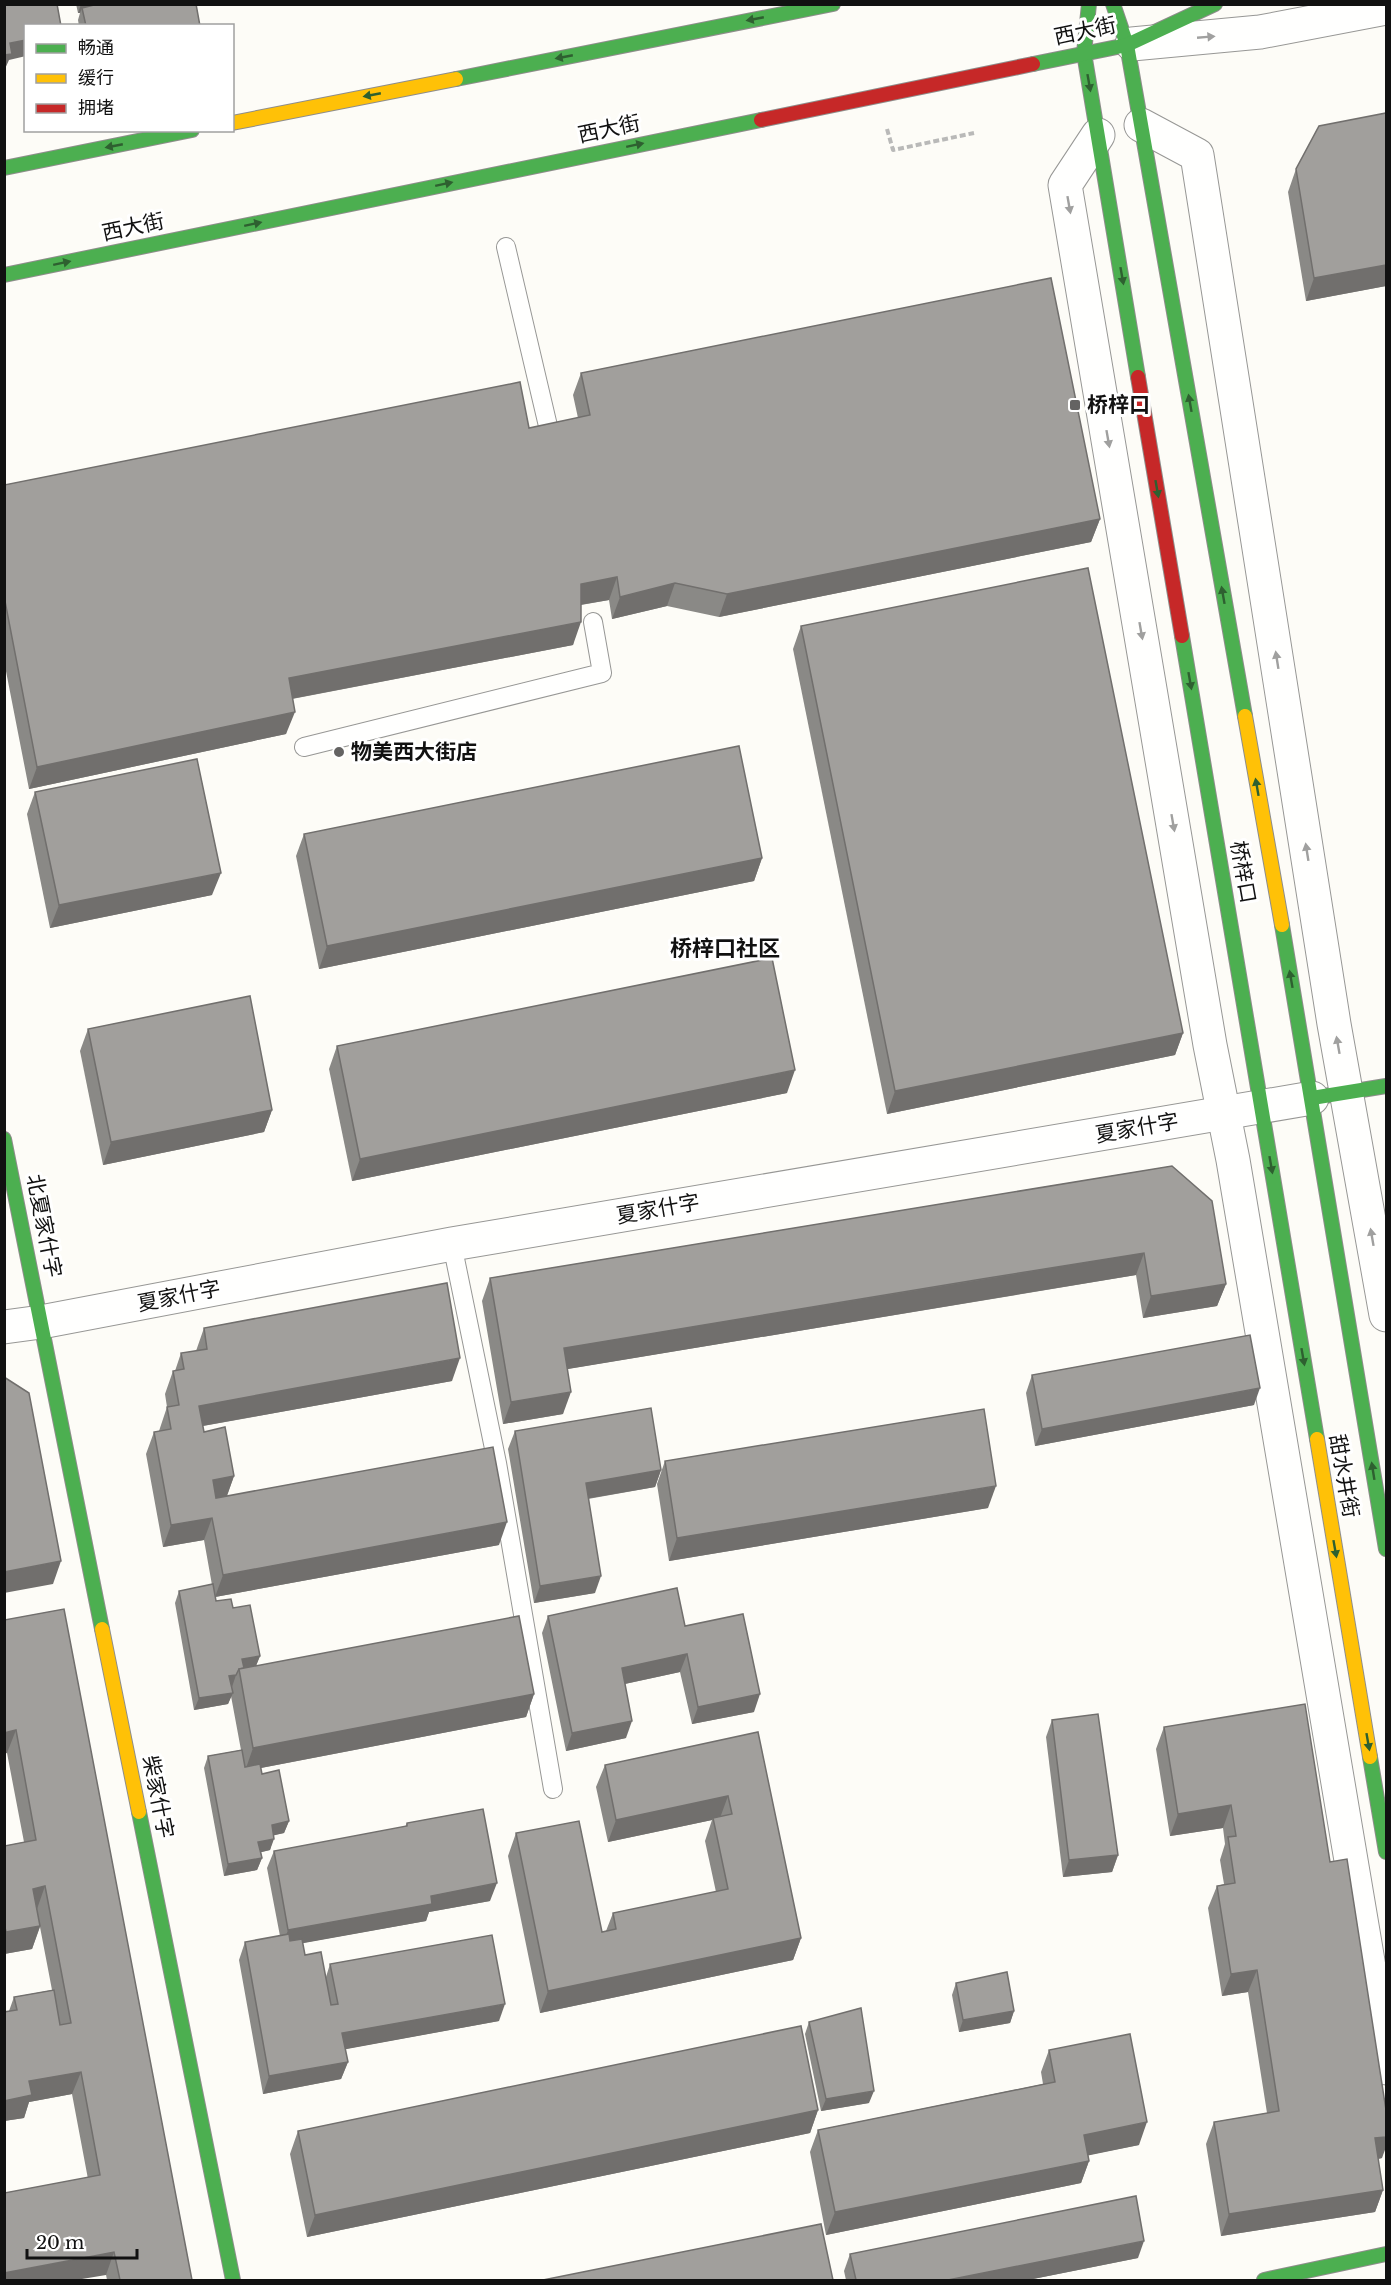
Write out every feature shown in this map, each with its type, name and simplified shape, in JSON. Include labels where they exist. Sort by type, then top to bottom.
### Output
[{"type":"main road","points":[[234,123],[833,4]]},
{"type":"main road","name":"桥梓口","points":[[1089,4],[1084,53],[1261,1107]]},
{"type":"main road","name":"桥梓口","points":[[1113,4],[1127,45],[1312,1098]]},
{"type":"main road","name":"西大街","points":[[4,275],[1127,45],[1215,4]]},
{"type":"main road","points":[[4,168],[182,132]]},
{"type":"main road","points":[[1312,1098],[1386,1086]]},
{"type":"main road","name":"甜水井街","points":[[1312,1098],[1386,1549]]},
{"type":"main road","name":"甜水井街","points":[[1261,1107],[1386,1852]]},
{"type":"main road","name":"北夏家什字","points":[[4,1138],[41,1322]]},
{"type":"main road","name":"柴家什字","points":[[41,1322],[233,2280]]},
{"type":"main road","points":[[1264,2280],[1386,2254]]},
{"type":"street","points":[[1127,45],[1260,32],[1386,8]]},
{"type":"street","points":[[1141,125],[1197,155],[1347,1092],[1386,1315]]},
{"type":"street","points":[[1098,135],[1065,185],[1386,2068]]},
{"type":"street","name":"夏家什字","points":[[4,1326],[41,1322],[452,1245],[1312,1098]]},
{"type":"lane","points":[[507,247],[548,426]]},
{"type":"lane","points":[[304,747],[602,673],[593,622]]},
{"type":"lane","points":[[452,1245],[497,1463],[553,1789]]},
{"type":"path","points":[[894,150],[974,133]]},
{"type":"building","points":[[4,4],[57,4],[61,24],[24,24],[24,40],[10,43],[12,54],[4,55]]},
{"type":"building","points":[[98,4],[196,4],[200,24],[86,24],[82,8]]},
{"type":"building","points":[[1386,113],[1386,265],[1314,278],[1296,169],[1319,126]]},
{"type":"building","points":[[1051,278],[1100,519],[727,594],[675,583],[620,597],[617,577],[581,584],[581,622],[289,678],[295,712],[37,767],[4,596],[4,485],[520,382],[529,428],[590,415],[581,373]]},
{"type":"building","points":[[1088,568],[1183,1033],[895,1091],[801,626]]},
{"type":"building","points":[[739,746],[762,858],[327,946],[304,834]]},
{"type":"building","points":[[197,759],[221,873],[59,905],[35,792]]},
{"type":"building","points":[[772,958],[795,1070],[360,1159],[337,1046]]},
{"type":"building","points":[[250,996],[272,1110],[111,1142],[88,1029]]},
{"type":"building","points":[[1172,1166],[1212,1201],[1226,1284],[1151,1296],[1144,1253],[982,1279],[564,1348],[571,1392],[511,1402],[490,1278]]},
{"type":"building","points":[[447,1283],[460,1358],[199,1406],[204,1432],[225,1427],[234,1476],[213,1480],[216,1498],[493,1447],[507,1522],[223,1575],[212,1518],[171,1525],[154,1432],[171,1429],[167,1407],[179,1405],[173,1371],[184,1369],[181,1353],[207,1349],[204,1328]]},
{"type":"building","points":[[1250,1335],[1260,1388],[1042,1429],[1032,1375]]},
{"type":"building","points":[[4,1377],[29,1393],[61,1561],[4,1572]]},
{"type":"building","points":[[651,1408],[661,1470],[586,1483],[601,1576],[540,1586],[515,1431]]},
{"type":"building","points":[[984,1409],[996,1486],[677,1538],[665,1461]]},
{"type":"building","points":[[213,1584],[216,1601],[231,1599],[233,1608],[250,1605],[260,1656],[242,1659],[244,1668],[239,1669],[236,1675],[229,1676],[233,1693],[199,1698],[179,1591]]},
{"type":"building","points":[[677,1588],[685,1626],[743,1614],[760,1694],[698,1707],[687,1654],[622,1668],[632,1721],[572,1733],[548,1616]]},
{"type":"building","points":[[64,1609],[192,2280],[120,2280],[114,2252],[4,2273],[4,2193],[100,2175],[81,2072],[29,2081],[32,2095],[4,2101],[4,2012],[17,2010],[14,1997],[54,1990],[60,2025],[71,2023],[45,1886],[33,1889],[40,1926],[6,1932],[4,1923],[4,1846],[36,1840],[16,1730],[4,1733],[4,1620]]},
{"type":"building","points":[[519,1616],[534,1694],[253,1748],[239,1669]]},
{"type":"building","points":[[1305,1704],[1330,1862],[1347,1859],[1386,2110],[1386,2137],[1375,2138],[1383,2190],[1229,2214],[1214,2122],[1279,2111],[1257,1970],[1231,1974],[1217,1886],[1235,1883],[1228,1837],[1236,1836],[1231,1805],[1178,1814],[1164,1727]]},
{"type":"building","points":[[1098,1714],[1118,1855],[1069,1860],[1052,1720]]},
{"type":"building","points":[[758,1732],[801,1938],[548,1991],[516,1833],[579,1821],[602,1932],[616,1929],[613,1913],[728,1889],[713,1818],[732,1814],[728,1796],[616,1820],[605,1765]]},
{"type":"building","points":[[242,1750],[245,1767],[260,1764],[262,1774],[279,1770],[289,1821],[272,1825],[274,1839],[258,1842],[262,1858],[228,1864],[208,1756]]},
{"type":"building","points":[[483,1809],[497,1883],[431,1896],[432,1904],[288,1930],[274,1851]]},
{"type":"building","points":[[289,1934],[290,1941],[302,1939],[305,1955],[321,1952],[331,2005],[338,2004],[330,1964],[492,1935],[505,2004],[342,2033],[348,2062],[269,2076],[245,1942]]},
{"type":"building","points":[[1007,1972],[1014,2011],[963,2020],[956,1983]]},
{"type":"building","points":[[861,2008],[874,2091],[826,2099],[809,2022]]},
{"type":"building","points":[[801,2026],[818,2110],[315,2215],[298,2131]]},
{"type":"building","points":[[1130,2034],[1147,2122],[1084,2135],[1089,2161],[835,2212],[818,2130],[1055,2082],[1049,2050]]},
{"type":"building","points":[[1136,2196],[1144,2241],[948,2280],[856,2280],[850,2254]]},
{"type":"building","points":[[821,2224],[833,2280],[543,2280]]},
{"type":"traffic: fast","points":[[456,79],[833,4]]},
{"type":"traffic: fast","points":[[1089,4],[1084,53],[1138,377]]},
{"type":"traffic: fast","points":[[1113,4],[1127,45],[1245,716]]},
{"type":"traffic: fast","points":[[1033,64],[1127,45],[1215,4]]},
{"type":"traffic: fast","points":[[4,275],[761,120]]},
{"type":"traffic: fast","points":[[4,168],[182,132]]},
{"type":"traffic: fast","points":[[1182,636],[1317,1439]]},
{"type":"traffic: fast","points":[[1282,925],[1386,1549]]},
{"type":"traffic: fast","points":[[1312,1098],[1386,1086]]},
{"type":"traffic: fast","points":[[4,1139],[102,1629]]},
{"type":"traffic: fast","points":[[1370,1757],[1386,1852]]},
{"type":"traffic: fast","points":[[139,1812],[233,2280]]},
{"type":"traffic: fast","points":[[1264,2280],[1386,2254]]},
{"type":"traffic: slow","points":[[234,123],[456,79]]},
{"type":"traffic: slow","points":[[1245,716],[1282,925]]},
{"type":"traffic: slow","points":[[1317,1439],[1370,1757]]},
{"type":"traffic: slow","points":[[102,1629],[139,1812]]},
{"type":"traffic: jam","points":[[761,120],[1033,64]]},
{"type":"traffic: jam","points":[[1138,377],[1182,636]]},
{"type":"place","name":"桥梓口","points":[[1075,405]]},
{"type":"place","name":"物美西大街店","points":[[339,752]]},
{"type":"district","name":"桥梓口社区","points":[[725,948]]}]
